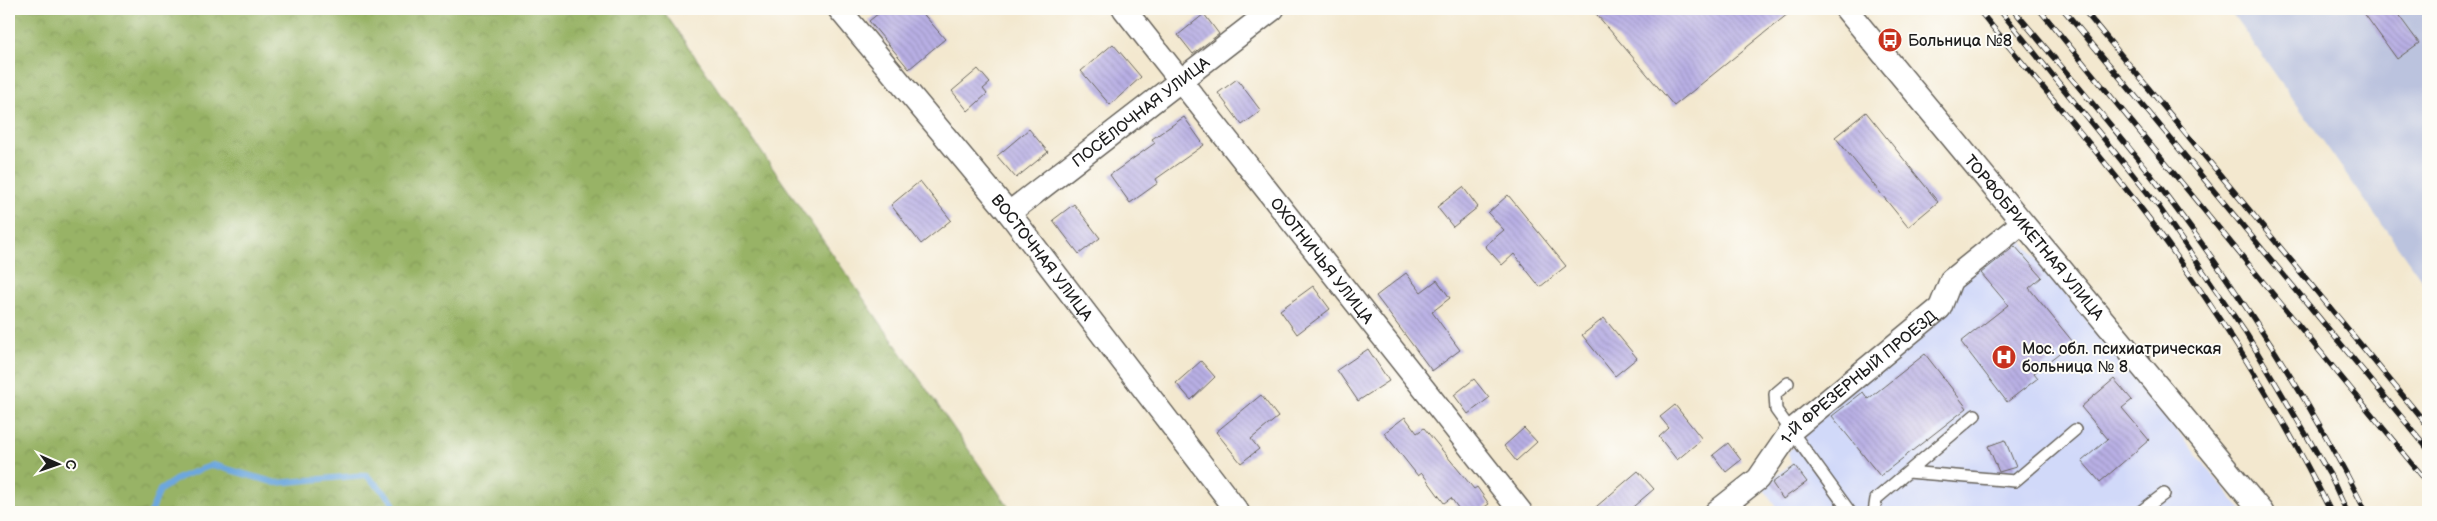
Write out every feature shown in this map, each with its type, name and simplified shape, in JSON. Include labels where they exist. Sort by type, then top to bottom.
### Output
[{"type":"street","name":"ВОСТОЧНАЯ УЛИЦА","points":[[839,9],[1008,213],[1238,512]]},
{"type":"street","name":"ОХОТНИЧЬЯ УЛИЦА","points":[[1124,9],[1521,512]]},
{"type":"street","name":"ПОСЁЛОЧНАЯ УЛИЦА","points":[[1008,213],[1273,9]]},
{"type":"street","name":"ТОРФОБРИКЕТНАЯ УЛИЦА","points":[[1846,9],[2262,512]]},
{"type":"street","name":"1-Й ФРЕЗЕРНЫЙ ПРОЕЗД","points":[[1716,512],[1758,478],[1791,431],[1940,308],[1951,280],[2022,223]]},
{"type":"lane","points":[[1788,383],[1775,394],[1776,410],[1850,512]]},
{"type":"lane","points":[[1874,512],[1876,499],[1975,415]]},
{"type":"lane","points":[[1908,472],[2015,481],[2074,430]]},
{"type":"lane","points":[[2140,512],[2164,494]]},
{"type":"shaded area","points":[[2229,9],[2428,9],[2428,289]]},
{"type":"shaded area","name":"Мос. обл. психиатрическая больница № 8","points":[[2017,234],[2243,512],[1780,512],[1762,487],[1791,464],[1788,452],[1955,283]]},
{"type":"green space","points":[[9,9],[662,9],[1012,512],[9,512]]},
{"type":"building","points":[[884,9],[919,9],[945,39],[909,69],[869,21]]},
{"type":"building","points":[[1592,9],[1794,9],[1674,106]]},
{"type":"building","points":[[2361,9],[2394,9],[2419,43],[2397,59]]},
{"type":"building","points":[[1204,14],[1219,34],[1193,54],[1178,35]]},
{"type":"building","points":[[1113,44],[1141,77],[1110,105],[1081,71]]},
{"type":"building","points":[[978,69],[990,83],[983,89],[987,94],[968,111],[952,91]]},
{"type":"building","points":[[1237,79],[1261,111],[1242,125],[1218,93]]},
{"type":"building","points":[[1866,112],[1938,202],[1908,227],[1835,137]]},
{"type":"building","points":[[1184,117],[1204,145],[1156,179],[1158,183],[1130,203],[1110,175],[1155,143],[1152,139]]},
{"type":"building","points":[[1029,129],[1048,152],[1016,178],[997,156]]},
{"type":"building","points":[[920,181],[951,220],[921,244],[891,205]]},
{"type":"building","points":[[1463,187],[1478,207],[1453,227],[1437,207]]},
{"type":"building","points":[[1508,195],[1566,266],[1540,287],[1514,254],[1502,265],[1485,246],[1504,230],[1488,213]]},
{"type":"building","points":[[1074,204],[1100,238],[1079,254],[1053,220]]},
{"type":"building","points":[[2015,246],[2042,277],[2029,288],[2073,342],[2034,373],[2038,378],[2007,402],[1961,342],[2008,305],[1981,273]]},
{"type":"building","points":[[1406,273],[1421,292],[1437,280],[1450,298],[1432,312],[1460,350],[1432,371],[1376,296]]},
{"type":"building","points":[[1313,286],[1330,309],[1297,334],[1280,310]]},
{"type":"building","points":[[1604,318],[1637,358],[1615,376],[1582,335]]},
{"type":"building","points":[[1368,349],[1389,381],[1358,401],[1337,370]]},
{"type":"building","points":[[1925,354],[1967,408],[1880,476],[1832,416],[1863,392],[1868,399]]},
{"type":"building","points":[[1201,361],[1215,377],[1191,400],[1176,383]]},
{"type":"building","points":[[1474,379],[1489,398],[1468,414],[1454,395]]},
{"type":"building","points":[[2114,379],[2132,400],[2122,408],[2149,440],[2100,482],[2082,461],[2108,439],[2081,407]]},
{"type":"building","points":[[1261,395],[1278,417],[1251,439],[1259,449],[1241,463],[1216,432]]},
{"type":"building","points":[[1675,405],[1702,439],[1677,460],[1659,437],[1669,428],[1660,417]]},
{"type":"building","points":[[1405,417],[1417,433],[1424,428],[1474,489],[1477,487],[1489,504],[1477,512],[1461,512],[1451,498],[1444,503],[1422,473],[1418,476],[1384,433]]},
{"type":"building","points":[[1524,428],[1537,442],[1516,461],[1504,446]]},
{"type":"building","points":[[2005,440],[2016,467],[1999,472],[1988,446]]},
{"type":"building","points":[[1728,443],[1741,460],[1726,472],[1713,455]]},
{"type":"building","points":[[1795,466],[1807,482],[1783,499],[1772,483]]},
{"type":"building","points":[[1638,471],[1654,489],[1627,512],[1590,512]]},
{"type":"waterway","points":[[151,512],[160,490],[180,477],[213,465],[276,483],[366,475],[389,497],[398,512]]},
{"type":"railway","points":[[1978,9],[2108,166],[2150,220],[2200,290],[2270,399],[2331,512]]},
{"type":"railway","points":[[1999,9],[2159,207],[2247,335],[2330,475],[2347,512]]},
{"type":"railway","points":[[2013,9],[2131,150],[2223,274],[2275,351],[2323,431],[2366,512]]},
{"type":"railway","points":[[2039,9],[2428,483]]},
{"type":"railway","points":[[2063,9],[2428,449]]},
{"type":"railway","points":[[2083,9],[2428,426]]},
{"type":"place","name":"Больница №8","points":[[1890,40]]},
{"type":"place","name":"Мос. обл. психиатрическая больница № 8","points":[[2004,357]]}]
